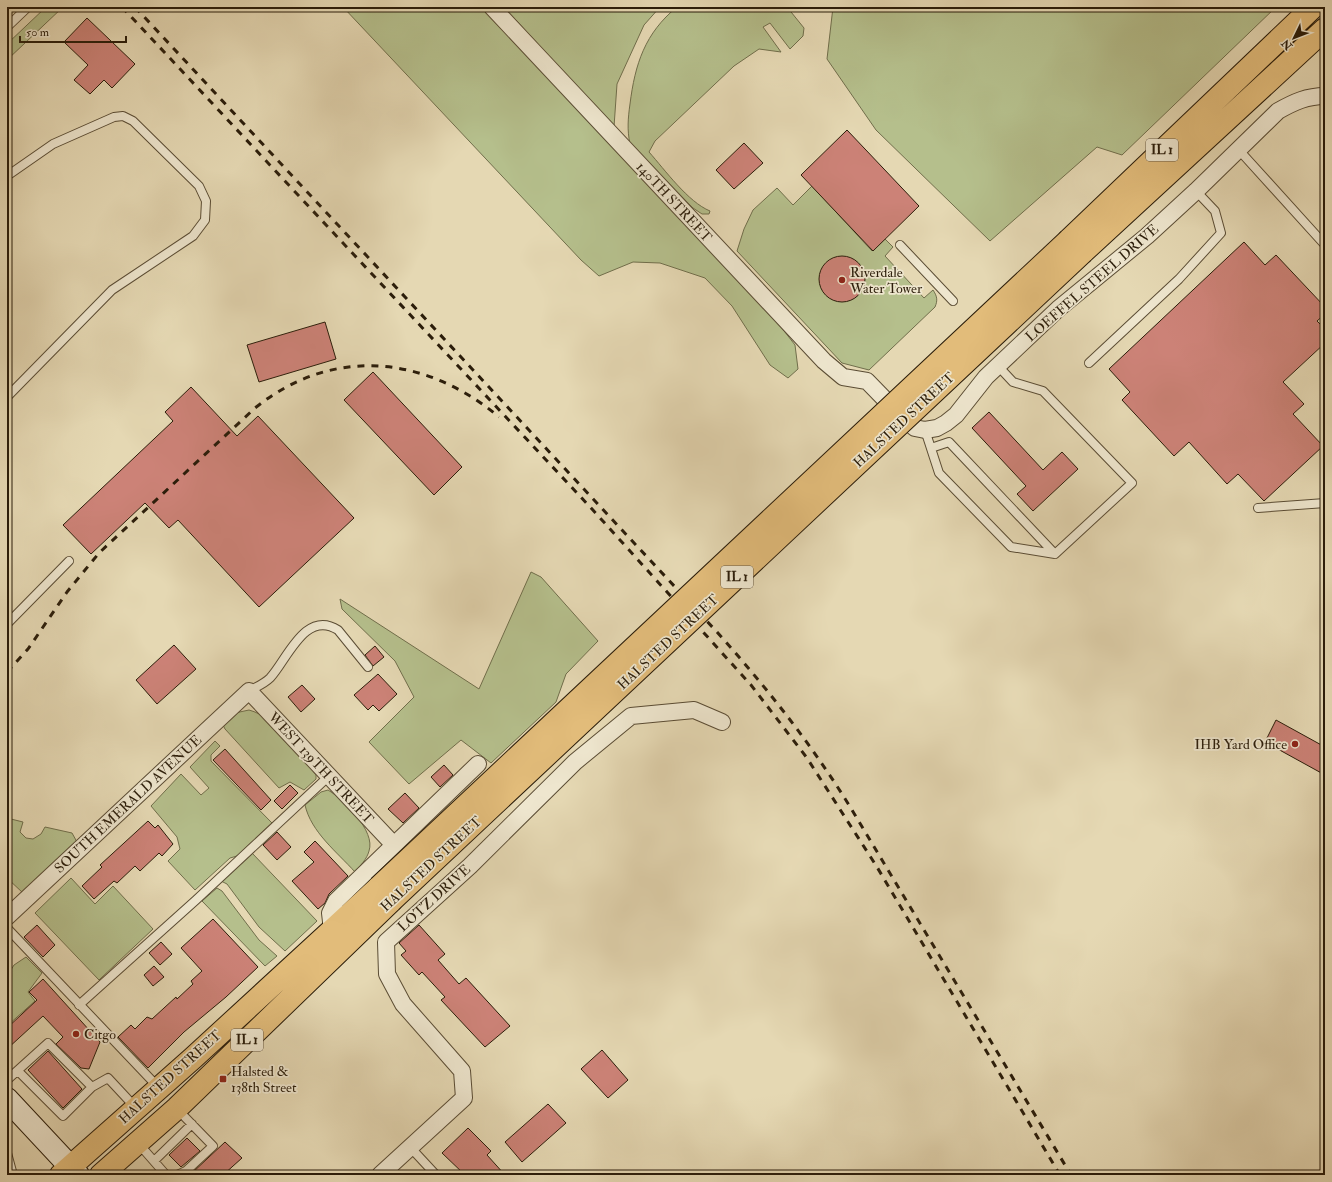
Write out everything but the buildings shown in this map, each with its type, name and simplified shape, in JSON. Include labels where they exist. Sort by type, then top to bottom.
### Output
[{"type":"main road","name":"HALSTED STREET","points":[[1076,246],[1256,60],[1313,7]]},
{"type":"main road","name":"HALSTED STREET","points":[[101,1175],[177,1108],[385,894],[1076,246],[1325,29]]},
{"type":"main road","name":"HALSTED STREET","points":[[70,1172],[136,1108],[332,930],[385,894]]},
{"type":"street","name":"140TH STREET","points":[[492,7],[824,361],[843,377],[867,381],[904,420],[915,428],[925,430]]},
{"type":"street","name":"LOEFFEL STEEL DRIVE","points":[[925,430],[937,428],[956,415],[986,377],[1058,309],[1123,257],[1196,192],[1283,108],[1293,102],[1309,97],[1325,96]]},
{"type":"street","name":"WEST 139TH STREET","points":[[249,691],[394,845]]},
{"type":"street","name":"SOUTH EMERALD AVENUE","points":[[7,917],[249,691]]},
{"type":"street","name":"LOTZ DRIVE","points":[[380,1175],[464,1098],[462,1071],[403,1004],[387,974],[386,942],[470,866],[575,762],[631,716],[694,710],[722,722]]},
{"type":"street","points":[[332,930],[330,913],[336,901],[478,764]]},
{"type":"street","points":[[7,1099],[70,1172]]},
{"type":"lane","points":[[7,27],[28,7]]},
{"type":"lane","points":[[7,176],[53,144],[114,117],[123,116],[133,120],[199,186],[206,201],[204,220],[193,236],[112,290],[7,397]]},
{"type":"lane","points":[[1238,150],[1325,245]]},
{"type":"lane","points":[[1089,363],[1179,279],[1221,233],[1215,211],[1196,192]]},
{"type":"lane","points":[[900,245],[953,301]]},
{"type":"lane","points":[[998,366],[1013,382],[1043,391],[1132,483],[1055,554]]},
{"type":"lane","points":[[925,430],[939,472],[1011,547],[1055,554]]},
{"type":"lane","points":[[931,448],[949,442],[1055,554]]},
{"type":"lane","points":[[1258,508],[1325,503]]},
{"type":"lane","points":[[7,624],[69,561]]},
{"type":"lane","points":[[249,691],[271,677],[297,640],[306,631],[323,624],[332,626],[338,630],[368,667]]},
{"type":"lane","points":[[79,1005],[196,900],[329,776]]},
{"type":"lane","points":[[7,928],[159,1088]]},
{"type":"lane","points":[[7,1080],[48,1043],[92,1087]]},
{"type":"lane","points":[[18,1071],[63,1116],[92,1087],[108,1078],[136,1108]]},
{"type":"lane","points":[[177,1108],[213,1146],[186,1171],[177,1175]]},
{"type":"lane","points":[[154,1161],[192,1124]]},
{"type":"lane","points":[[138,1143],[166,1175]]},
{"type":"lane","points":[[410,1147],[436,1175]]},
{"type":"lane","points":[[7,1153],[13,1175]]},
{"type":"green space","points":[[46,7],[63,7],[7,60],[7,44]]},
{"type":"green space","points":[[343,7],[481,7],[761,301],[795,345],[798,369],[788,378],[770,365],[732,306],[705,278],[660,263],[633,262],[599,276],[581,260]]},
{"type":"green space","points":[[504,7],[660,7],[644,25],[617,84],[614,127]]},
{"type":"green space","points":[[677,7],[787,7],[804,28],[803,36],[790,49],[770,23],[763,27],[781,52],[759,49],[734,66],[655,141],[649,152],[693,201],[710,211],[709,214],[702,214],[693,208],[630,144],[629,139],[628,124],[632,89],[643,50],[657,28]]},
{"type":"green space","points":[[833,7],[1276,7],[1122,155],[1097,147],[990,241],[876,130],[827,59]]},
{"type":"green space","points":[[812,186],[872,251],[885,239],[893,247],[885,256],[924,298],[933,290],[936,296],[937,302],[935,307],[869,370],[842,363],[737,251],[744,229],[753,210],[777,188],[793,205]]},
{"type":"green space","points":[[531,572],[541,577],[598,641],[566,674],[556,702],[491,763],[461,740],[409,784],[369,742],[414,697],[395,661],[342,609],[340,599],[479,689]]},
{"type":"green space","points":[[249,710],[269,720],[278,728],[287,737],[316,775],[316,779],[304,790],[290,782],[279,788],[225,729],[223,725],[235,713]]},
{"type":"green space","points":[[215,741],[220,746],[211,755],[211,761],[272,823],[237,856],[230,858],[195,890],[168,861],[180,849],[177,837],[151,806],[181,774],[201,795],[209,788],[190,767]]},
{"type":"green space","points":[[328,790],[357,816],[368,834],[370,843],[368,854],[355,872],[319,833],[308,815],[305,805],[321,792]]},
{"type":"green space","points":[[7,818],[23,822],[20,832],[26,838],[33,839],[41,834],[45,827],[72,833],[77,842],[23,893],[7,878]]},
{"type":"green space","points":[[252,853],[317,921],[285,951],[259,927],[227,884],[221,881]]},
{"type":"green space","points":[[71,878],[95,904],[113,886],[153,929],[99,980],[35,913]]},
{"type":"green space","points":[[217,888],[222,891],[259,940],[277,956],[265,966],[202,901]]},
{"type":"green space","points":[[26,957],[42,973],[28,992],[35,1001],[7,1026],[7,976],[14,965]]},
{"type":"railway","points":[[122,7],[592,509],[751,685],[807,758],[877,867],[1060,1175]]},
{"type":"railway","points":[[135,7],[717,632],[754,674],[789,718],[837,786],[1071,1175]]},
{"type":"railway","points":[[7,672],[28,649],[67,592],[99,553],[255,408],[285,388],[315,375],[347,367],[378,366],[410,371],[440,381],[470,396],[499,417]]},
{"type":"place","name":"Riverdale Water Tower","points":[[842,280]]},
{"type":"place","name":"IHB Yard Office","points":[[1295,744]]},
{"type":"place","name":"Citgo","points":[[76,1034]]},
{"type":"place","name":"Halsted & 138th Street","points":[[223,1079]]}]
